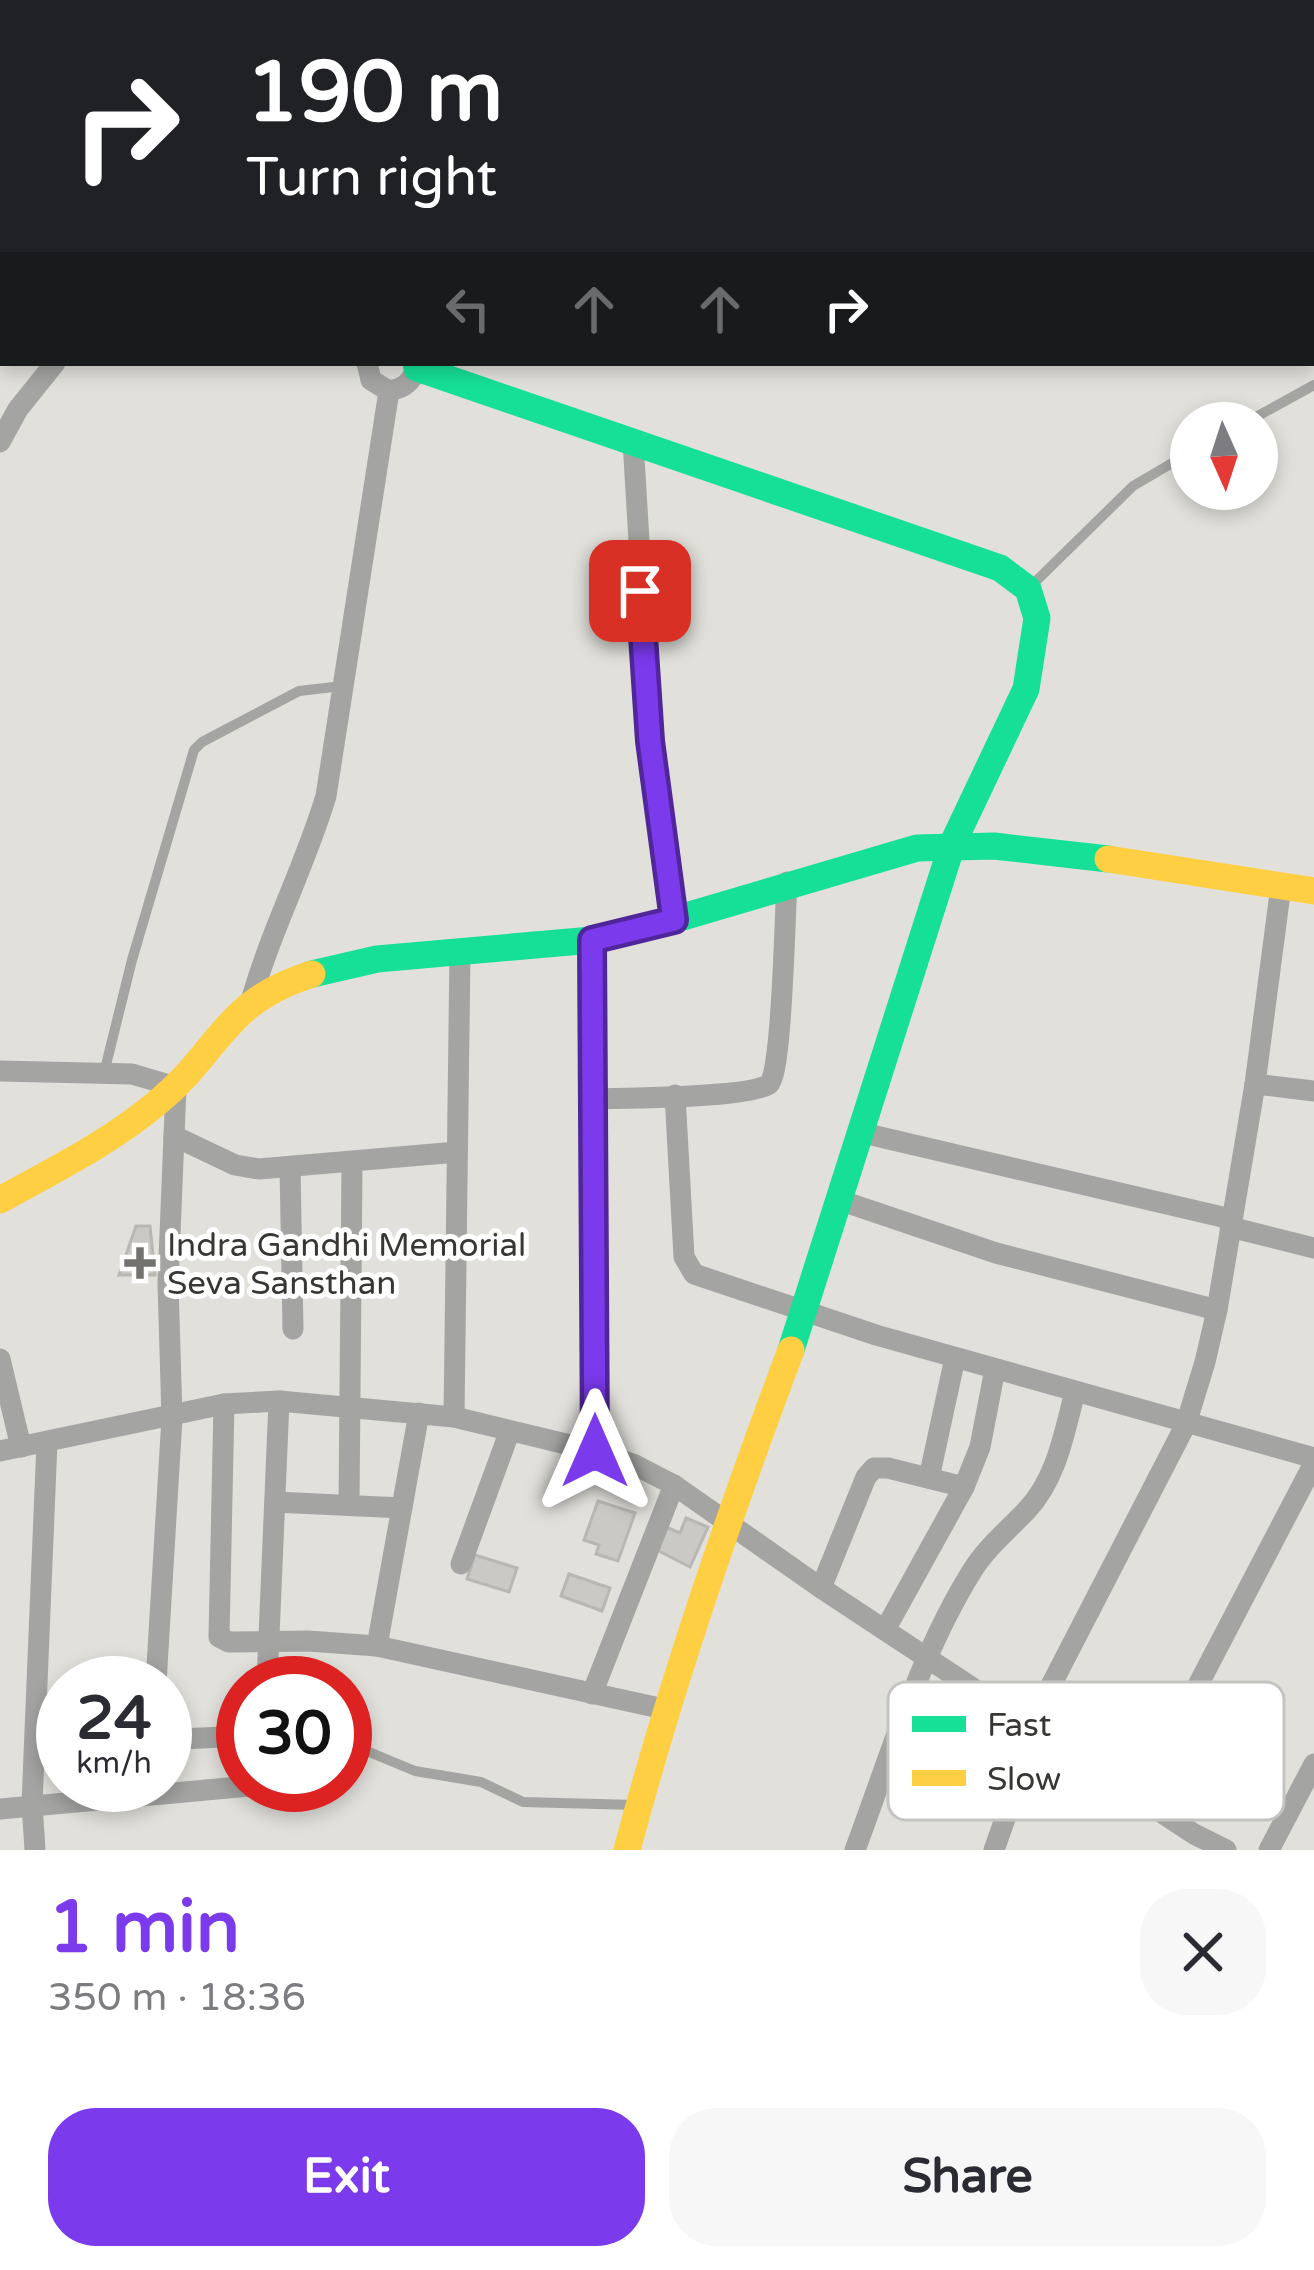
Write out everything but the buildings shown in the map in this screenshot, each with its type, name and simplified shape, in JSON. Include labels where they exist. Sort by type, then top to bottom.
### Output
[{"type":"street","points":[[0,442],[18,409],[53,366]]},
{"type":"street","points":[[368,366],[370,380],[389,391]]},
{"type":"street","points":[[389,391],[411,381],[416,366]]},
{"type":"street","points":[[419,366],[1000,568],[1028,590],[1037,619],[1026,689],[952,845],[805,1313],[727,1520],[664,1709],[627,1850]]},
{"type":"street","points":[[0,1200],[108,1137],[176,1088],[251,1000],[326,796],[389,391]]},
{"type":"street","points":[[634,441],[650,741],[674,920]]},
{"type":"street","points":[[251,1000],[329,967],[592,940],[915,848],[1009,847],[1314,891]]},
{"type":"street","points":[[593,1099],[738,1092],[767,1086],[774,1078],[779,1047],[787,882]]},
{"type":"street","points":[[1056,1682],[1186,1424],[1217,1310],[1255,1084],[1281,886]]},
{"type":"street","points":[[592,940],[595,1451]]},
{"type":"street","points":[[454,1417],[460,951]]},
{"type":"street","points":[[0,1071],[148,1077],[176,1088]]},
{"type":"street","points":[[1255,1084],[1314,1091]]},
{"type":"street","points":[[158,1656],[172,1418],[168,1283],[176,1088]]},
{"type":"street","points":[[675,1095],[688,1268],[694,1274],[805,1313],[1314,1461],[1199,1682]]},
{"type":"street","points":[[863,1132],[1314,1248]]},
{"type":"street","points":[[174,1136],[236,1165],[352,1164],[457,1152]]},
{"type":"street","points":[[350,1505],[352,1164]]},
{"type":"street","points":[[290,1167],[292,1329]]},
{"type":"street","points":[[842,1201],[995,1253],[1217,1310]]},
{"type":"street","points":[[929,1478],[955,1358]]},
{"type":"street","points":[[0,1359],[10,1449],[224,1404],[279,1400],[454,1417],[595,1451],[674,1486],[964,1682]]},
{"type":"street","points":[[885,1630],[964,1486],[980,1447],[995,1369]]},
{"type":"street","points":[[919,1682],[972,1571],[999,1536],[1030,1508],[1050,1475],[1075,1392]]},
{"type":"street","points":[[268,1656],[279,1400]]},
{"type":"street","points":[[224,1404],[219,1637],[230,1642],[377,1646],[664,1709]]},
{"type":"street","points":[[377,1646],[419,1413]]},
{"type":"street","points":[[461,1564],[508,1432]]},
{"type":"street","points":[[35,1850],[32,1804],[47,1442]]},
{"type":"street","points":[[821,1588],[866,1477],[874,1468],[964,1486]]},
{"type":"street","points":[[592,1694],[674,1486]]},
{"type":"street","points":[[275,1502],[402,1508]]},
{"type":"street","points":[[855,1850],[888,1764]]},
{"type":"street","points":[[1269,1850],[1314,1764]]},
{"type":"street","points":[[0,1809],[216,1789]]},
{"type":"street","points":[[994,1850],[1004,1820]]},
{"type":"street","points":[[1166,1820],[1192,1842],[1226,1850]]},
{"type":"lane","points":[[1278,405],[1314,385]]},
{"type":"lane","points":[[1028,590],[1133,486],[1170,464]]},
{"type":"lane","points":[[104,1073],[194,750],[299,691],[343,686]]},
{"type":"lane","points":[[372,1753],[415,1771],[482,1782],[523,1802],[639,1804]]},
{"type":"traffic: fast","points":[[417,366],[1000,568],[1028,589],[1037,618],[1026,689],[952,845],[791,1350]]},
{"type":"traffic: fast","points":[[312,974],[377,959],[592,940],[917,848],[994,846],[1108,859]]},
{"type":"traffic: slow","points":[[1108,859],[1314,891]]},
{"type":"traffic: slow","points":[[0,1200],[121,1130],[179,1083],[241,1013],[282,985],[312,974]]},
{"type":"traffic: slow","points":[[627,1850],[703,1598],[791,1350]]},
{"type":"place","name":"Indra Gandhi Memorial Seva Sansthan","points":[[140,1263]]},
{"type":"route","points":[[595,1451],[592,940],[674,920],[650,741],[640,591]]}]
